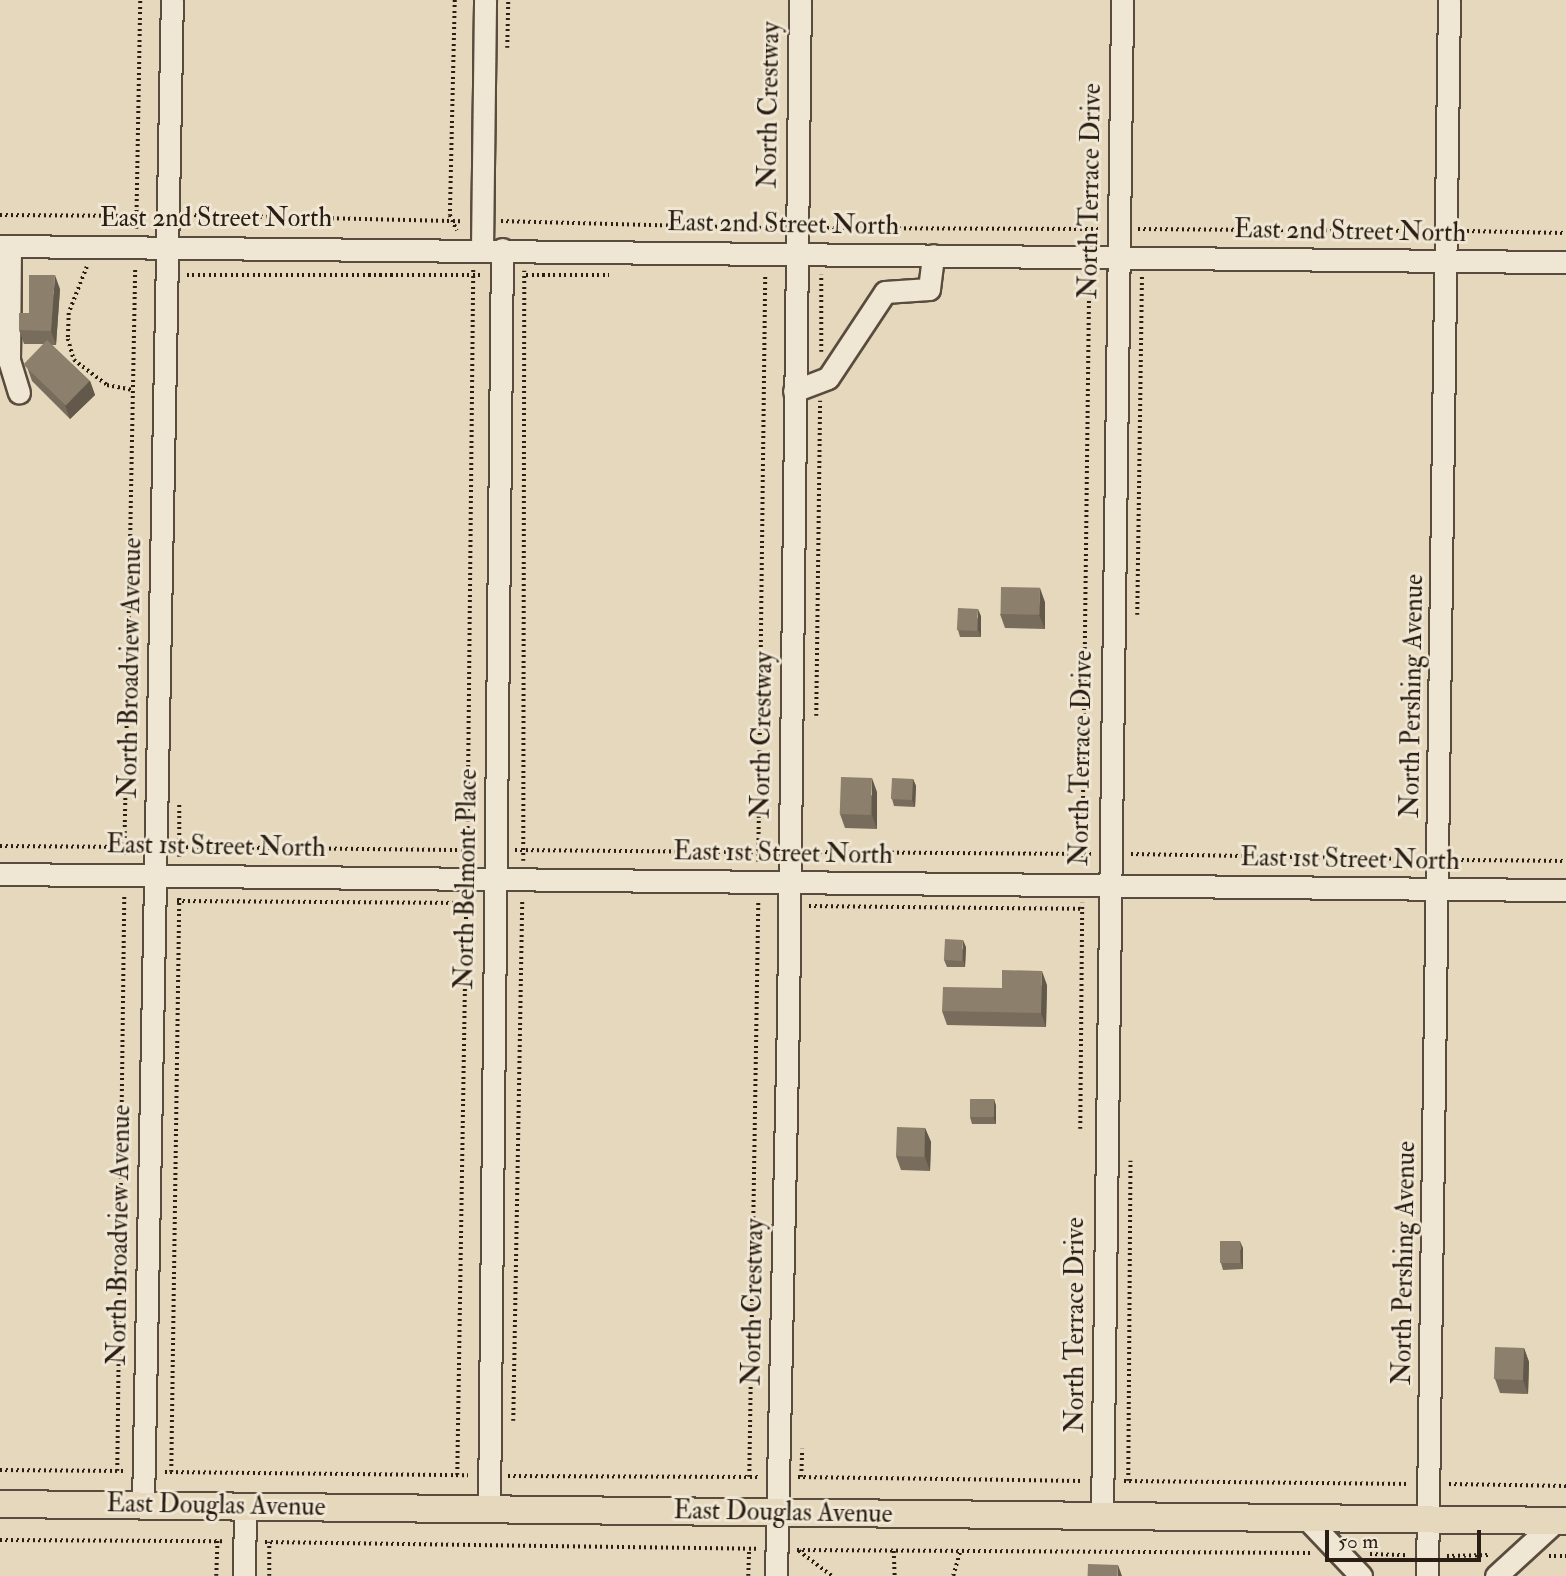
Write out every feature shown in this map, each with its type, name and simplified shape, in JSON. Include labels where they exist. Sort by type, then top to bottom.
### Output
[{"type":"main road","name":"East Douglas Avenue","points":[[0,1504],[1561,1521]]},
{"type":"street","name":"North Broadview Avenue","points":[[144,1505],[154,898],[170,247],[172,0]]},
{"type":"street","name":"North Belmont Place","points":[[485,0],[490,249],[502,275],[489,1509]]},
{"type":"street","name":"North Crestway","points":[[776,1576],[790,882],[800,0]]},
{"type":"street","name":"North Terrace Drive","points":[[1102,1516],[1108,886],[1122,0]]},
{"type":"street","name":"North Pershing Avenue","points":[[1427,1576],[1448,261],[1449,0]]},
{"type":"street","name":"East 2nd Street North","points":[[5,246],[1566,262]]},
{"type":"street","points":[[5,246],[9,360],[19,392]]},
{"type":"street","points":[[794,391],[820,383],[885,292],[929,289],[933,255]]},
{"type":"street","name":"East 1st Street North","points":[[0,874],[124,884],[155,874],[1566,890]]},
{"type":"street","points":[[244,1576],[245,1506]]},
{"type":"street","points":[[1306,1518],[1361,1576]]},
{"type":"street","points":[[1496,1576],[1561,1521]]},
{"type":"path","points":[[117,1471],[124,884],[140,0]]},
{"type":"path","points":[[455,0],[450,215],[526,275]]},
{"type":"path","points":[[507,50],[508,0]]},
{"type":"path","points":[[457,1475],[474,275],[490,249],[503,236],[504,208]]},
{"type":"path","points":[[749,1477],[766,228]]},
{"type":"path","points":[[816,716],[822,228]]},
{"type":"path","points":[[1080,1129],[1089,229]]},
{"type":"path","points":[[1137,618],[1143,229]]},
{"type":"path","points":[[89,262],[69,313],[68,339],[74,360],[107,386],[132,390]]},
{"type":"path","points":[[135,275],[619,275]]},
{"type":"path","points":[[752,275],[821,275]]},
{"type":"path","points":[[1133,841],[1133,862]]},
{"type":"path","points":[[110,894],[124,884]]},
{"type":"path","points":[[124,884],[154,898],[466,903]]},
{"type":"path","points":[[758,905],[1082,909]]},
{"type":"path","points":[[1128,1481],[1130,1152]]},
{"type":"path","points":[[216,1576],[217,1541]]},
{"type":"path","points":[[269,1542],[269,1576]]},
{"type":"path","points":[[748,1576],[749,1549]]},
{"type":"path","points":[[797,1549],[832,1576]]},
{"type":"path","points":[[894,1551],[895,1576]]},
{"type":"path","points":[[953,1576],[960,1552]]},
{"type":"building","points":[[29,275],[55,275],[51,331],[19,330],[19,313],[29,313]]},
{"type":"building","points":[[47,340],[89,381],[66,405],[23,364]]},
{"type":"building","points":[[1001,587],[1040,588],[1040,615],[1001,614]]},
{"type":"building","points":[[958,608],[978,609],[977,631],[957,630]]},
{"type":"building","points":[[841,777],[872,778],[871,815],[840,814]]},
{"type":"building","points":[[892,778],[913,779],[912,800],[891,799]]},
{"type":"building","points":[[945,939],[963,940],[962,961],[944,960]]},
{"type":"building","points":[[1002,970],[1042,971],[1041,1013],[942,1011],[943,987],[1002,988]]},
{"type":"building","points":[[970,1099],[994,1099],[994,1117],[970,1117]]},
{"type":"building","points":[[897,1127],[925,1128],[924,1157],[896,1156]]},
{"type":"building","points":[[1220,1241],[1240,1241],[1240,1263],[1220,1263]]},
{"type":"building","points":[[1495,1347],[1524,1348],[1523,1380],[1494,1379]]},
{"type":"building","points":[[1088,1564],[1118,1565],[1118,1576],[1088,1576]]}]
